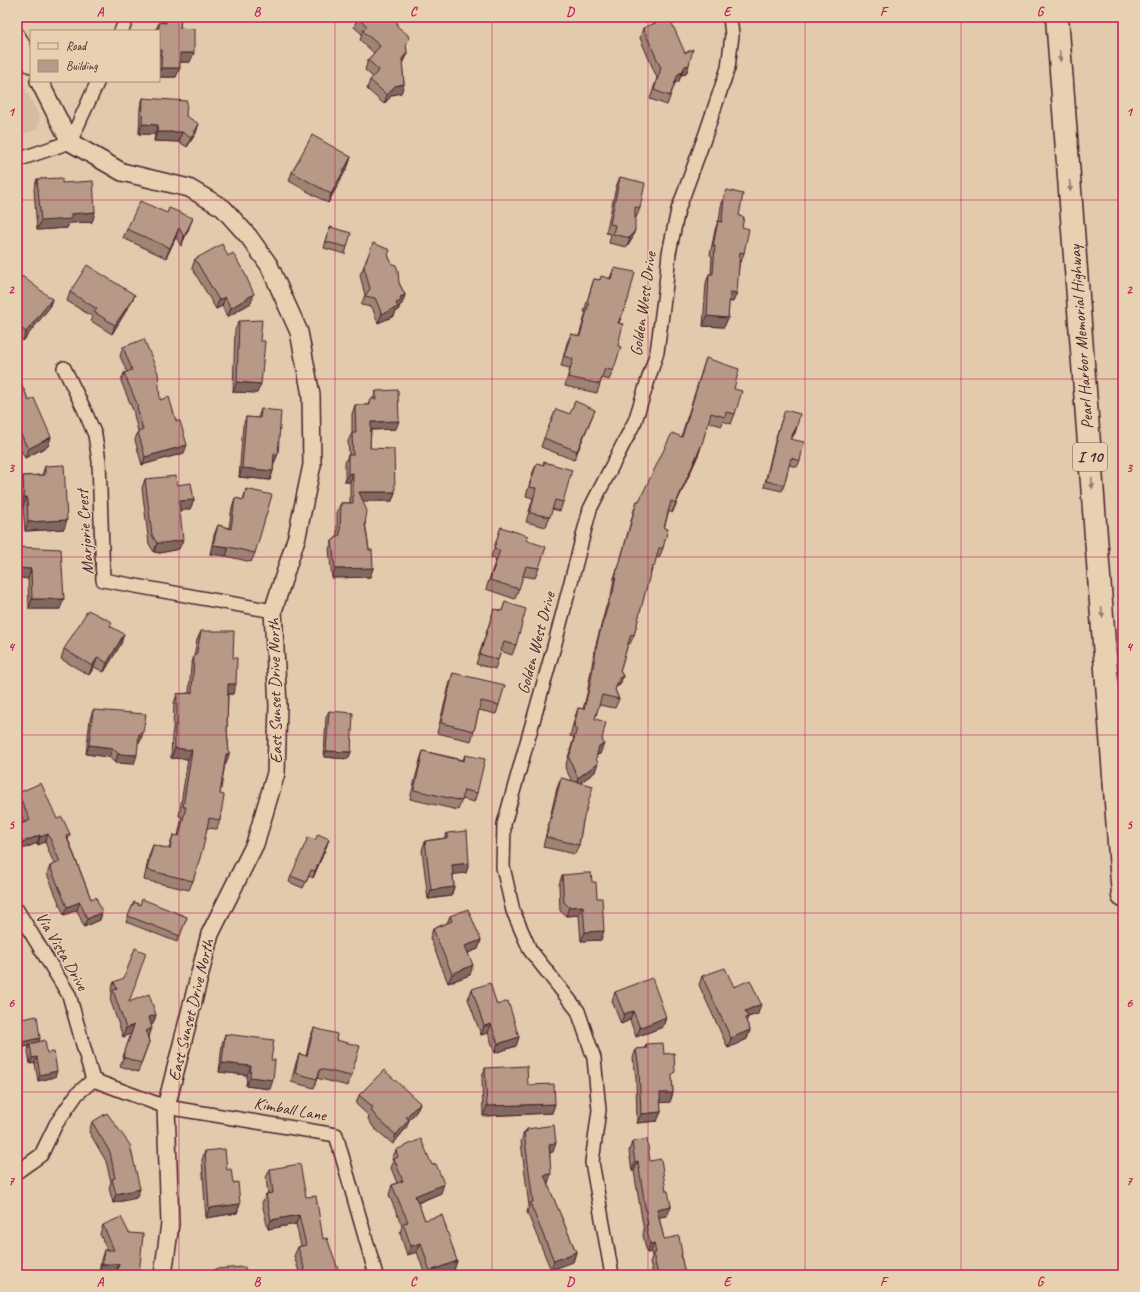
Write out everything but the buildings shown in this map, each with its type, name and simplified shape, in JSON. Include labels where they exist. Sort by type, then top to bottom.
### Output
[{"type":"highway","name":"Pearl Harbor Memorial Highway","points":[[1057,17],[1123,896]]},
{"type":"street","points":[[122,30],[125,23],[125,17]]},
{"type":"street","name":"Golden West Drive","points":[[612,1275],[592,1162],[599,1110],[594,1058],[578,1010],[530,950],[513,911],[503,867],[504,824],[555,643],[590,509],[636,421],[657,352],[669,253],[678,210],[728,68],[732,35],[730,17]]},
{"type":"street","points":[[17,37],[30,62]]},
{"type":"street","points":[[40,82],[70,142]]},
{"type":"street","points":[[17,160],[70,142],[98,82]]},
{"type":"street","name":"East Sunset Drive North","points":[[70,142],[122,172],[189,188],[223,208],[249,237],[268,265],[299,332],[311,395],[312,465],[297,536],[273,611],[278,706],[276,773],[255,844],[210,934],[166,1107],[170,1224],[163,1275]]},
{"type":"street","name":"Marjorie Crest","points":[[64,368],[95,435],[99,461],[103,580],[273,611]]},
{"type":"street","name":"Via Vista Drive","points":[[17,910],[69,995],[93,1080]]},
{"type":"street","points":[[17,1172],[41,1155],[56,1124],[77,1094],[93,1080],[166,1107]]},
{"type":"street","name":"Kimball Lane","points":[[166,1107],[336,1135],[376,1275]]},
{"type":"shaded area","points":[[17,73],[40,118],[36,130],[17,136]]}]
